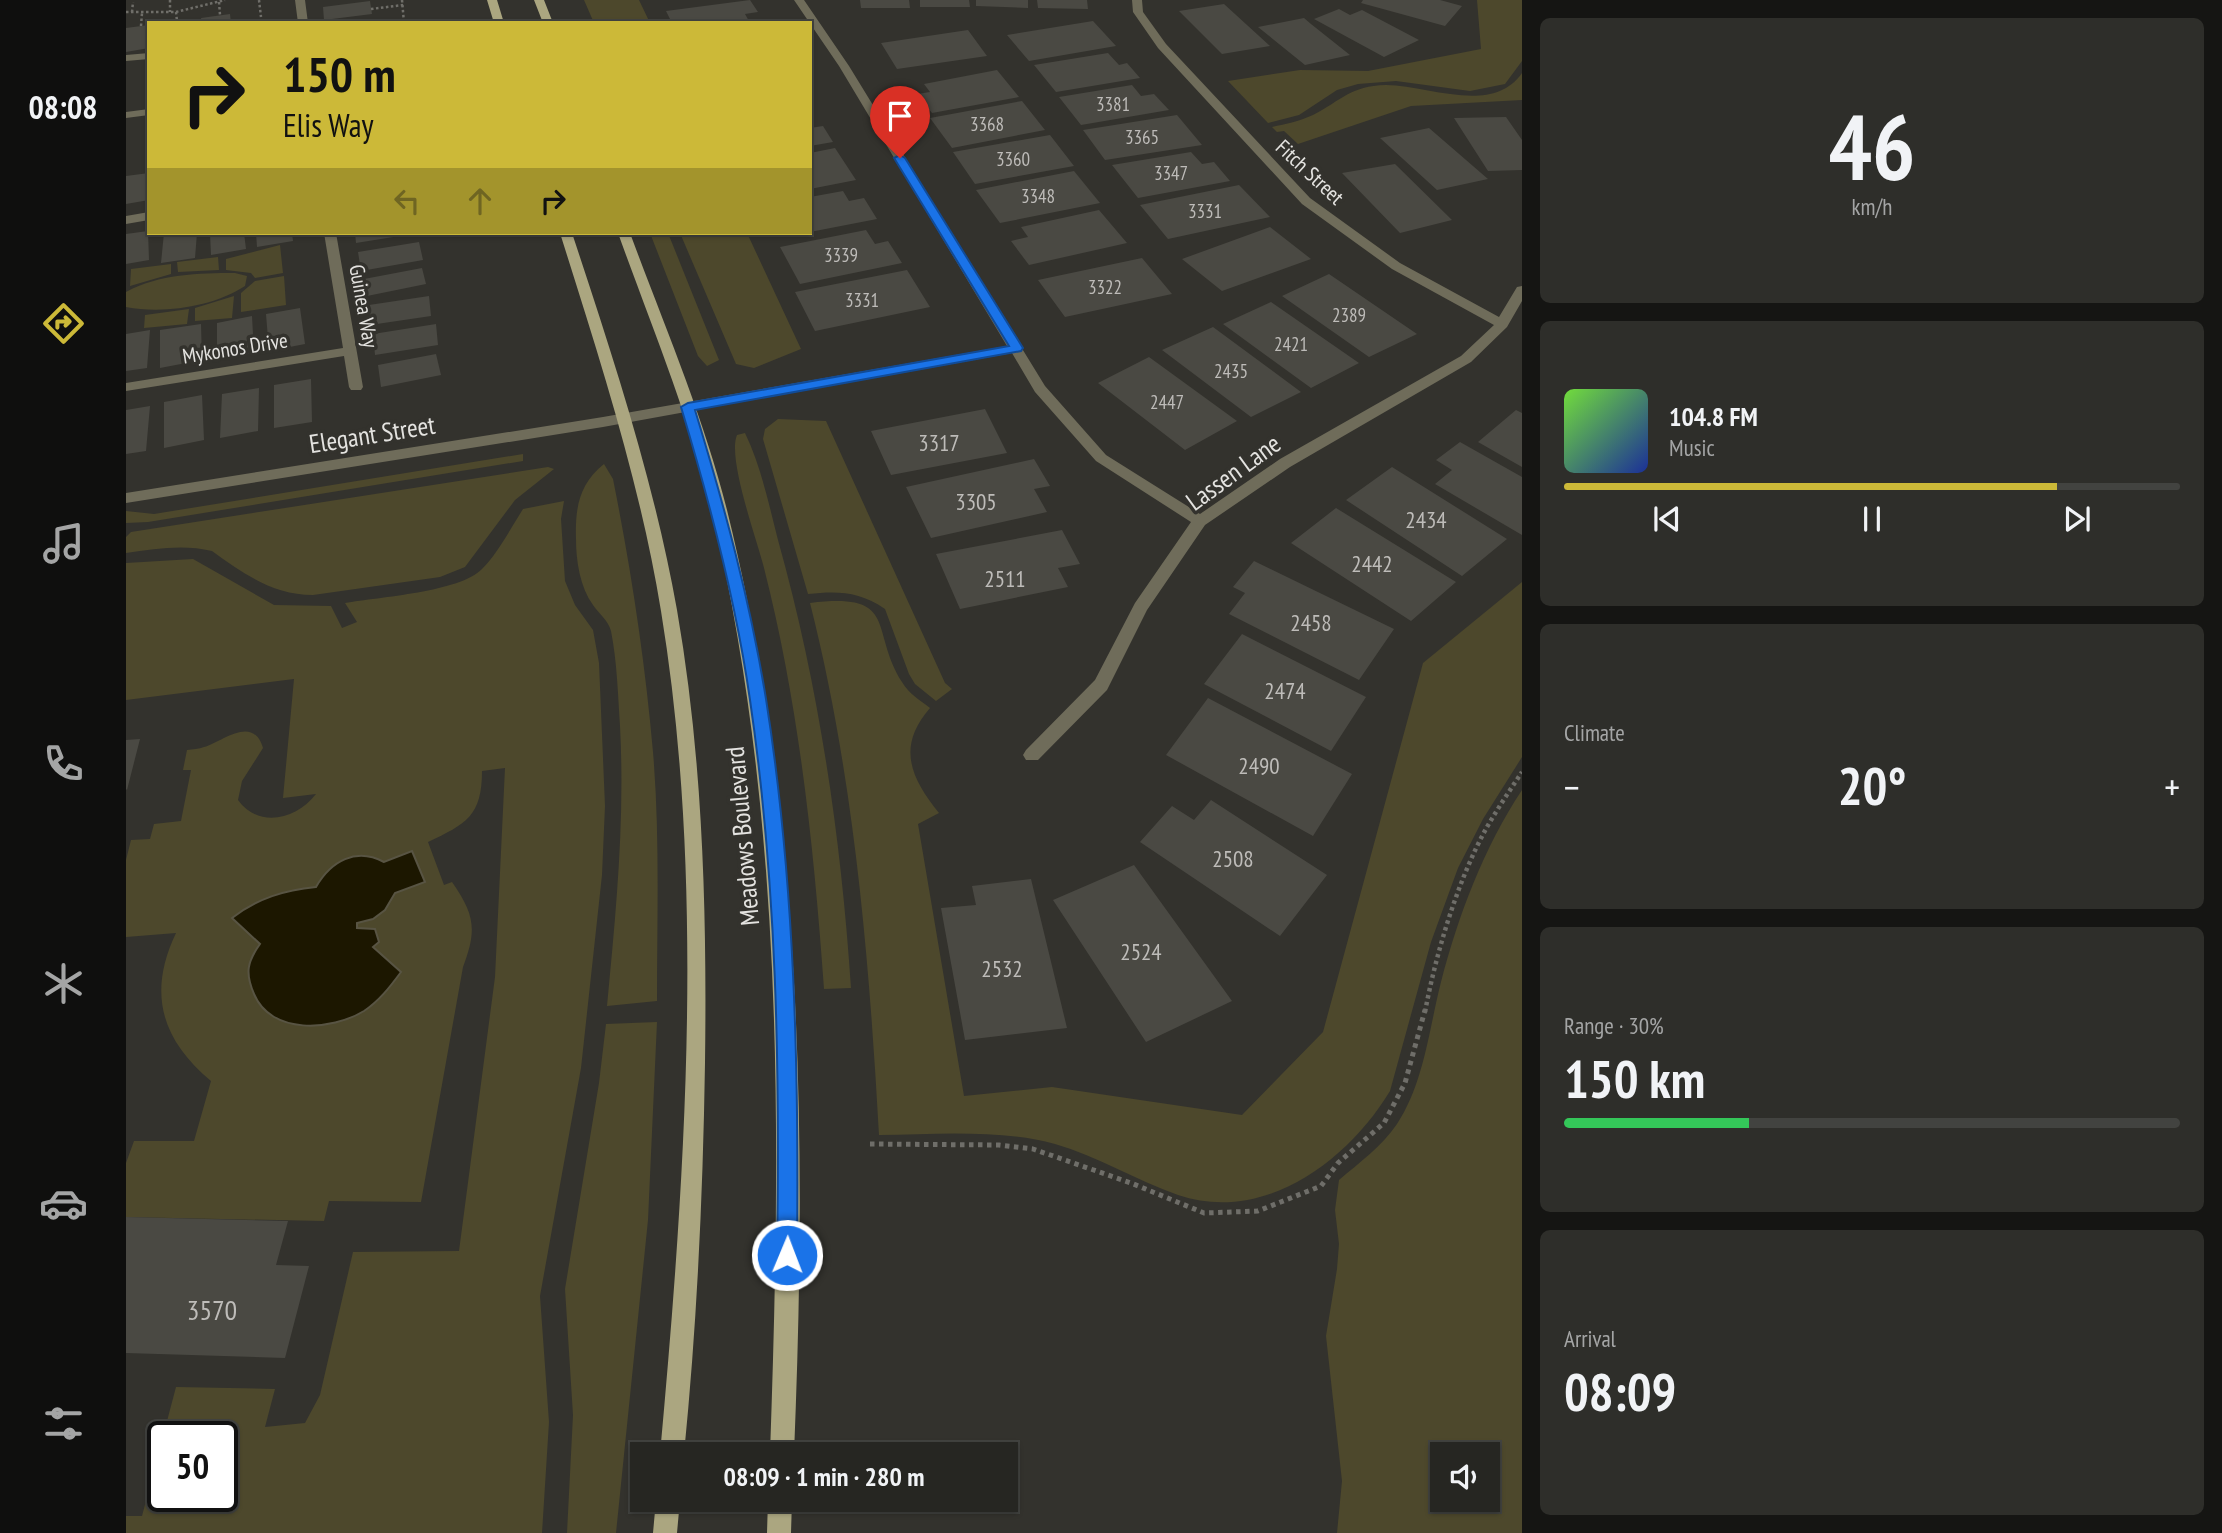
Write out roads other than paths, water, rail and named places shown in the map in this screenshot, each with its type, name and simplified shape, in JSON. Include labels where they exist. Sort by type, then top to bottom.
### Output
[{"type":"main road","points":[[492,0],[498,21]]},
{"type":"main road","points":[[539,0],[547,21]]},
{"type":"main road","name":"Meadows Boulevard","points":[[567,235],[625,418],[669,610],[693,825],[693,1135],[684,1326],[673,1442]]},
{"type":"main road","name":"Meadows Boulevard","points":[[625,235],[688,407],[718,508],[758,698],[783,953],[789,1127],[782,1442]]},
{"type":"main road","points":[[665,1533],[667,1512]]},
{"type":"main road","points":[[779,1533],[780,1512]]},
{"type":"street","points":[[300,0],[303,21]]},
{"type":"street","points":[[799,0],[1040,388],[1101,458],[1200,520]]},
{"type":"street","name":"Fitch Street","points":[[1137,0],[1139,12],[1162,46],[1306,201],[1396,266],[1502,324]]},
{"type":"street","points":[[812,45],[826,43]]},
{"type":"street","points":[[126,58],[147,55]]},
{"type":"street","points":[[126,115],[147,112]]},
{"type":"street","points":[[126,220],[147,216]]},
{"type":"street","name":"Guinea Way","points":[[330,235],[356,387]]},
{"type":"street","name":"Lassen Lane","points":[[1032,755],[1101,685],[1141,607],[1200,520],[1286,463],[1466,359],[1502,324],[1522,290]]},
{"type":"street","name":"Elegant Street","points":[[126,498],[625,418],[1017,348]]},
{"type":"street","name":"Mykonos Drive","points":[[126,387],[350,351]]}]
